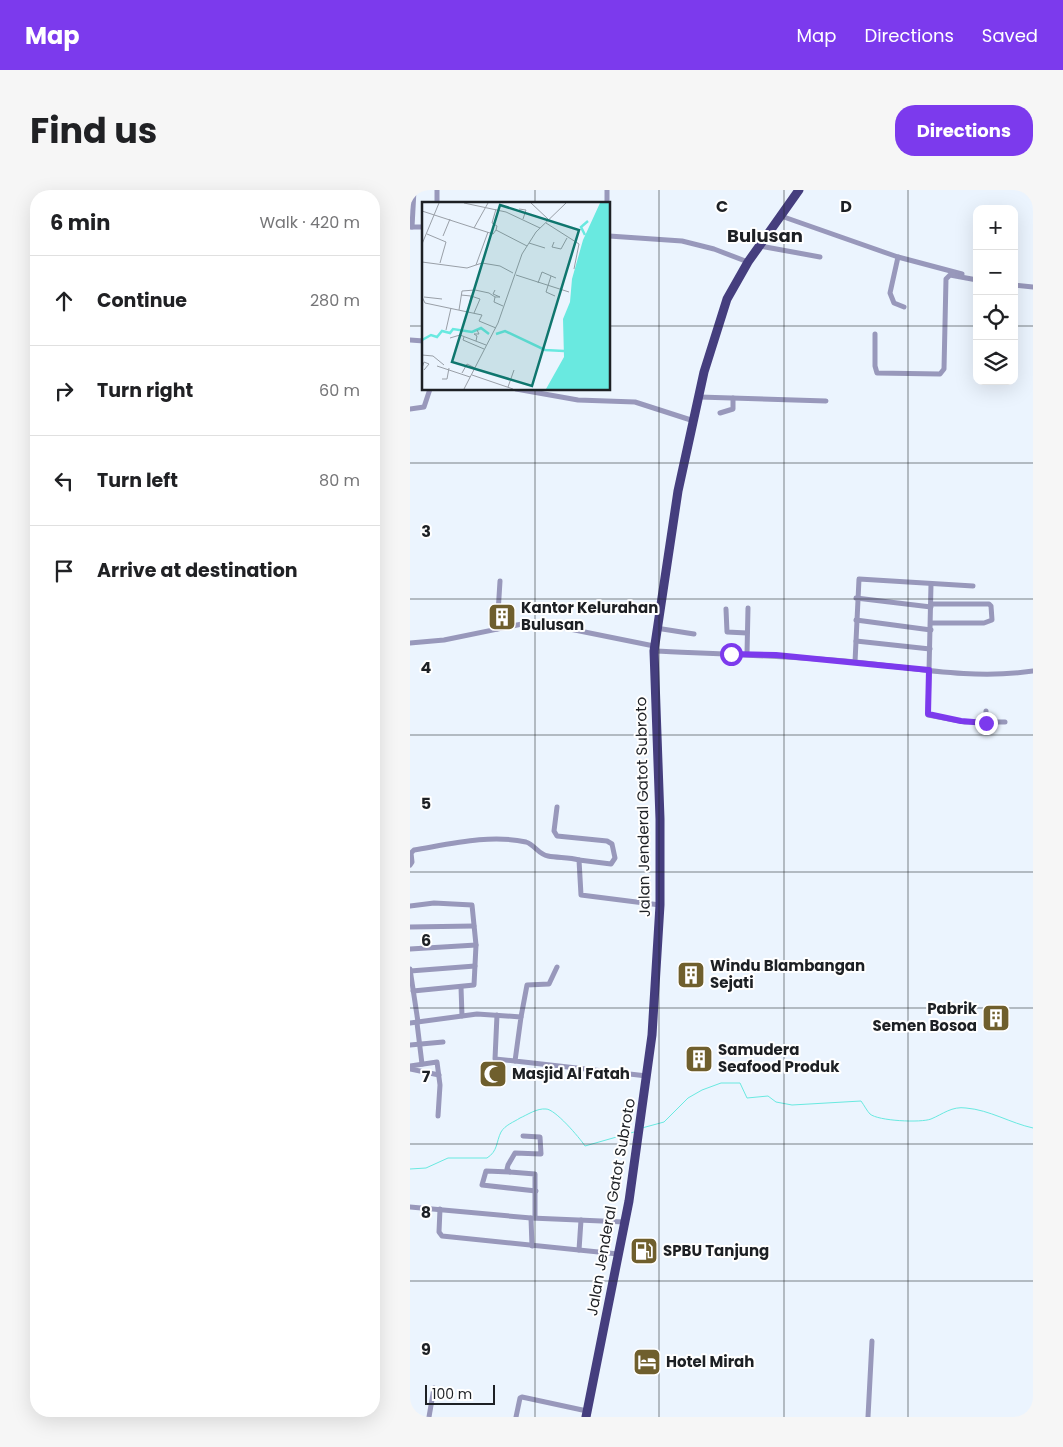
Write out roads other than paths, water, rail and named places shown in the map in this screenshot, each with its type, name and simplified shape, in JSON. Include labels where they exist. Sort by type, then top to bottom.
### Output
[{"type":"highway","name":"Jalan Jenderal Gatot Subroto","points":[[587,1414],[625,1222],[647,1076],[656,992],[660,905],[660,819],[654,648],[678,491],[699,398],[720,315],[726,299],[748,262],[799,190]]},
{"type":"street","points":[[411,227],[414,190]]},
{"type":"street","points":[[781,216],[898,257],[973,278]]},
{"type":"street","points":[[610,236],[682,241],[714,249],[748,262]]},
{"type":"street","points":[[760,246],[820,257]]},
{"type":"street","points":[[898,257],[890,296],[894,303],[904,307]]},
{"type":"street","points":[[875,334],[877,373],[940,374],[944,369],[946,279],[950,275],[973,278]]},
{"type":"street","points":[[1018,285],[1033,287]]},
{"type":"street","points":[[410,409],[424,407],[430,390]]},
{"type":"street","points":[[522,390],[578,400],[635,402],[694,422]]},
{"type":"street","points":[[699,398],[826,401]]},
{"type":"street","points":[[720,413],[733,409],[733,398]]},
{"type":"street","points":[[855,662],[856,598],[858,580],[860,578],[973,586]]},
{"type":"street","points":[[497,629],[500,581]]},
{"type":"street","points":[[931,584],[932,623],[928,714],[961,721],[1005,722]]},
{"type":"street","points":[[856,598],[931,606],[989,604],[991,606],[992,620],[984,623],[932,623]]},
{"type":"street","points":[[747,654],[748,608]]},
{"type":"street","points":[[726,609],[727,632],[747,633]]},
{"type":"street","points":[[856,620],[931,630]]},
{"type":"street","points":[[410,643],[444,640],[522,624],[545,624],[654,648],[855,662],[988,674],[1033,671]]},
{"type":"street","points":[[656,628],[694,634]]},
{"type":"street","points":[[856,641],[930,649]]},
{"type":"street","points":[[986,711],[986,723]]},
{"type":"street","points":[[410,865],[412,862],[411,853],[414,850],[492,840],[533,844],[540,853],[548,856],[611,864],[615,858],[612,844],[607,841],[557,836],[554,831],[557,808]]},
{"type":"street","points":[[579,860],[581,895],[660,905]]},
{"type":"street","points":[[410,906],[471,904],[473,907],[476,945],[475,984],[461,988],[413,991]]},
{"type":"street","points":[[410,927],[474,926]]},
{"type":"street","points":[[410,949],[476,945]]},
{"type":"street","points":[[422,1064],[418,1023],[412,1004],[413,991],[410,970],[475,966]]},
{"type":"street","points":[[515,1061],[526,984],[549,984],[557,967]]},
{"type":"street","points":[[461,988],[462,1016]]},
{"type":"street","points":[[410,1023],[477,1014],[520,1017]]},
{"type":"street","points":[[497,1015],[495,1059],[647,1076]]},
{"type":"street","points":[[410,1045],[443,1042]]},
{"type":"street","points":[[410,1068],[437,1062],[439,1075],[438,1116]]},
{"type":"street","points":[[410,1068],[439,1075]]},
{"type":"street","points":[[510,1172],[508,1165],[515,1153],[541,1154],[540,1138],[523,1136]]},
{"type":"street","points":[[532,1246],[536,1191],[535,1174],[486,1171],[482,1185],[536,1191]]},
{"type":"street","points":[[410,1207],[625,1222]]},
{"type":"street","points":[[440,1209],[439,1232],[442,1236],[618,1254]]},
{"type":"street","points":[[579,1250],[581,1220]]},
{"type":"street","points":[[868,1417],[872,1341]]},
{"type":"street","points":[[429,1417],[434,1388]]},
{"type":"street","points":[[516,1417],[520,1398],[522,1397],[587,1414]]},
{"type":"waterway","points":[[642,1128],[664,1122],[688,1098],[721,1083],[740,1083],[747,1098],[768,1096],[776,1102],[792,1105],[861,1101],[870,1114],[890,1120],[926,1120],[952,1109],[961,1108],[983,1111],[1033,1128]]},
{"type":"waterway","points":[[410,1169],[426,1168],[448,1158],[487,1158],[495,1149],[501,1132],[505,1127],[512,1122],[543,1109],[550,1110],[561,1118],[585,1146],[634,1132]]},
{"type":"place","name":"Kantor Kelurahan Bulusan","points":[[502,617]]},
{"type":"place","name":"Windu Blambangan Sejati","points":[[691,975]]},
{"type":"place","name":"Pabrik Semen Bosoa","points":[[996,1018]]},
{"type":"place","name":"Samudera Seafood Produk","points":[[699,1059]]},
{"type":"place","name":"Masjid Al Fatah","points":[[493,1074]]},
{"type":"place","name":"SPBU Tanjung","points":[[644,1251]]},
{"type":"place","name":"Hotel Mirah","points":[[647,1362]]},
{"type":"district","name":"Bulusan","points":[[765,236]]}]
